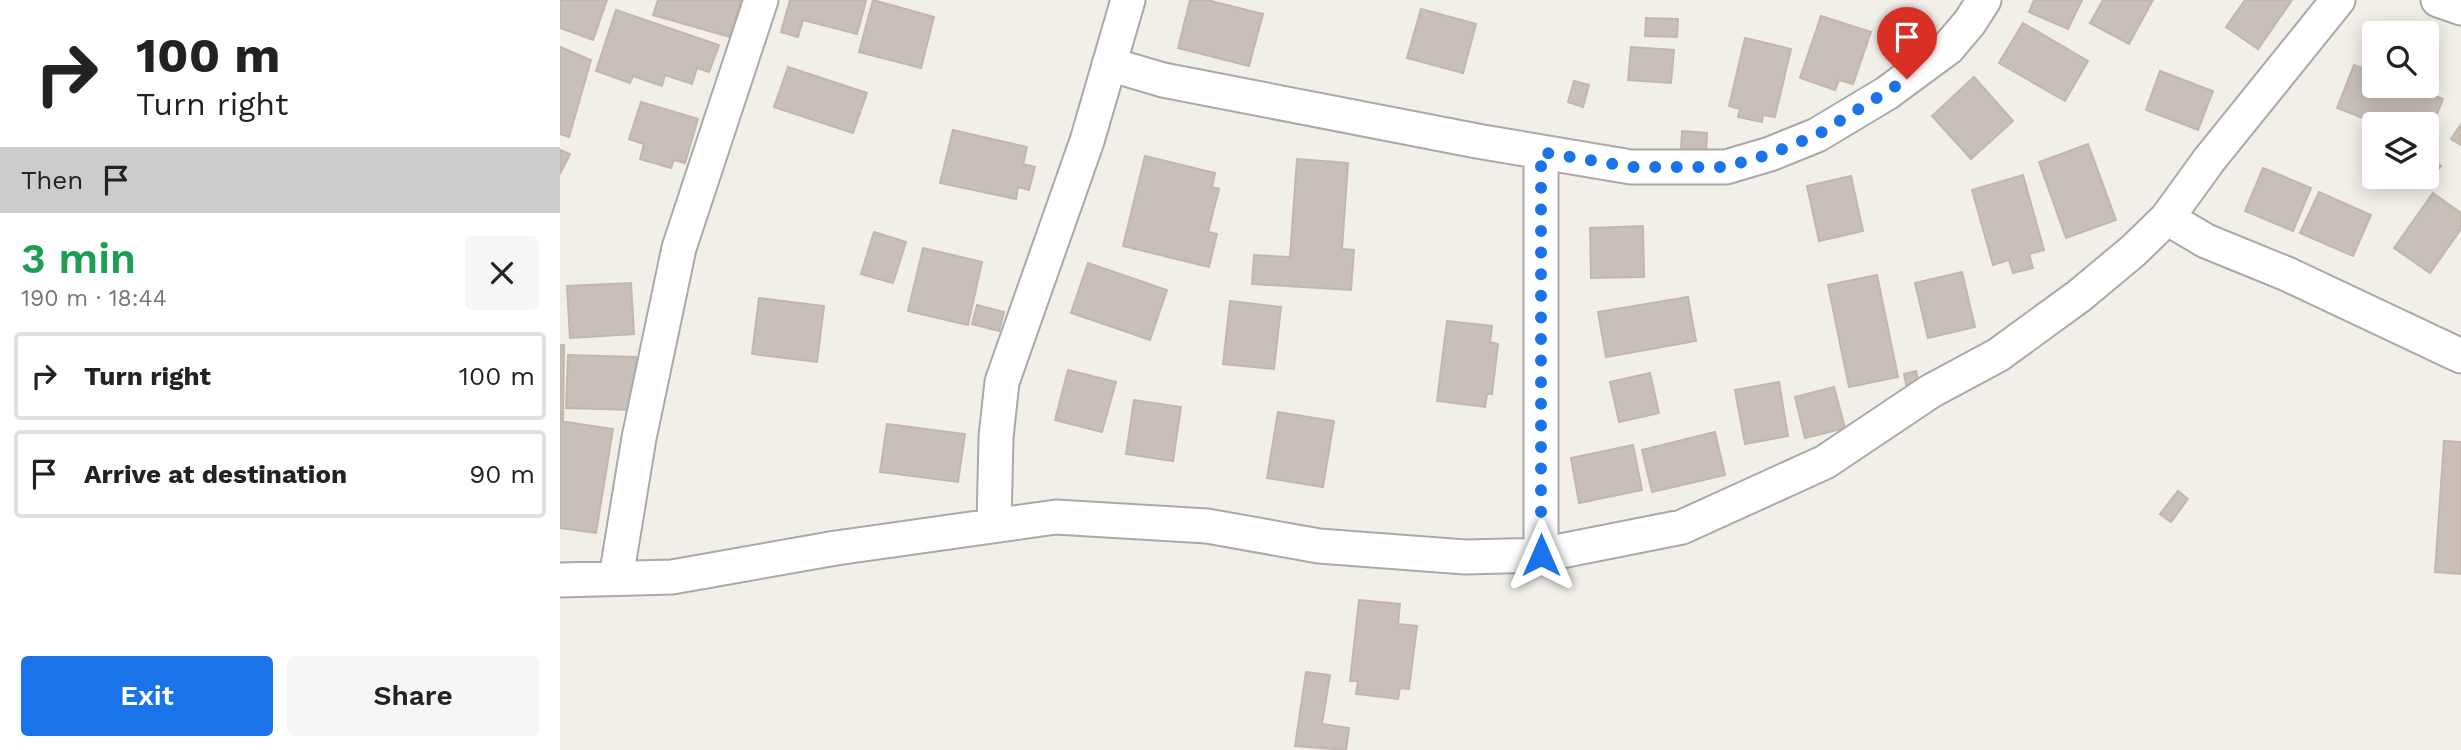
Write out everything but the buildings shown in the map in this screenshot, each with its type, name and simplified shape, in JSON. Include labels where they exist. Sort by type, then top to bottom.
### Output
[{"type":"street","points":[[616,578],[639,438],[679,248],[761,0]]},
{"type":"street","points":[[994,525],[996,438],[1002,382],[1083,154],[1128,0]]},
{"type":"street","points":[[1110,64],[1163,80],[1541,152],[1631,167],[1726,167],[1770,154],[1817,135],[1887,93],[1948,48],[1984,0]]},
{"type":"street","points":[[560,580],[673,577],[836,548],[1056,517],[1207,526],[1319,546],[1465,557],[1541,555],[1682,527],[1825,462],[1931,391],[1998,355],[2079,296],[2133,251],[2166,218],[2209,160],[2338,0]]},
{"type":"street","points":[[2438,0],[2461,8]]},
{"type":"street","points":[[1541,152],[1541,555]]},
{"type":"street","points":[[2166,218],[2206,240],[2287,274],[2461,356]]},
{"type":"route","points":[[1541,555],[1541,152],[1631,167],[1726,167],[1770,154],[1817,135],[1907,79]]}]
